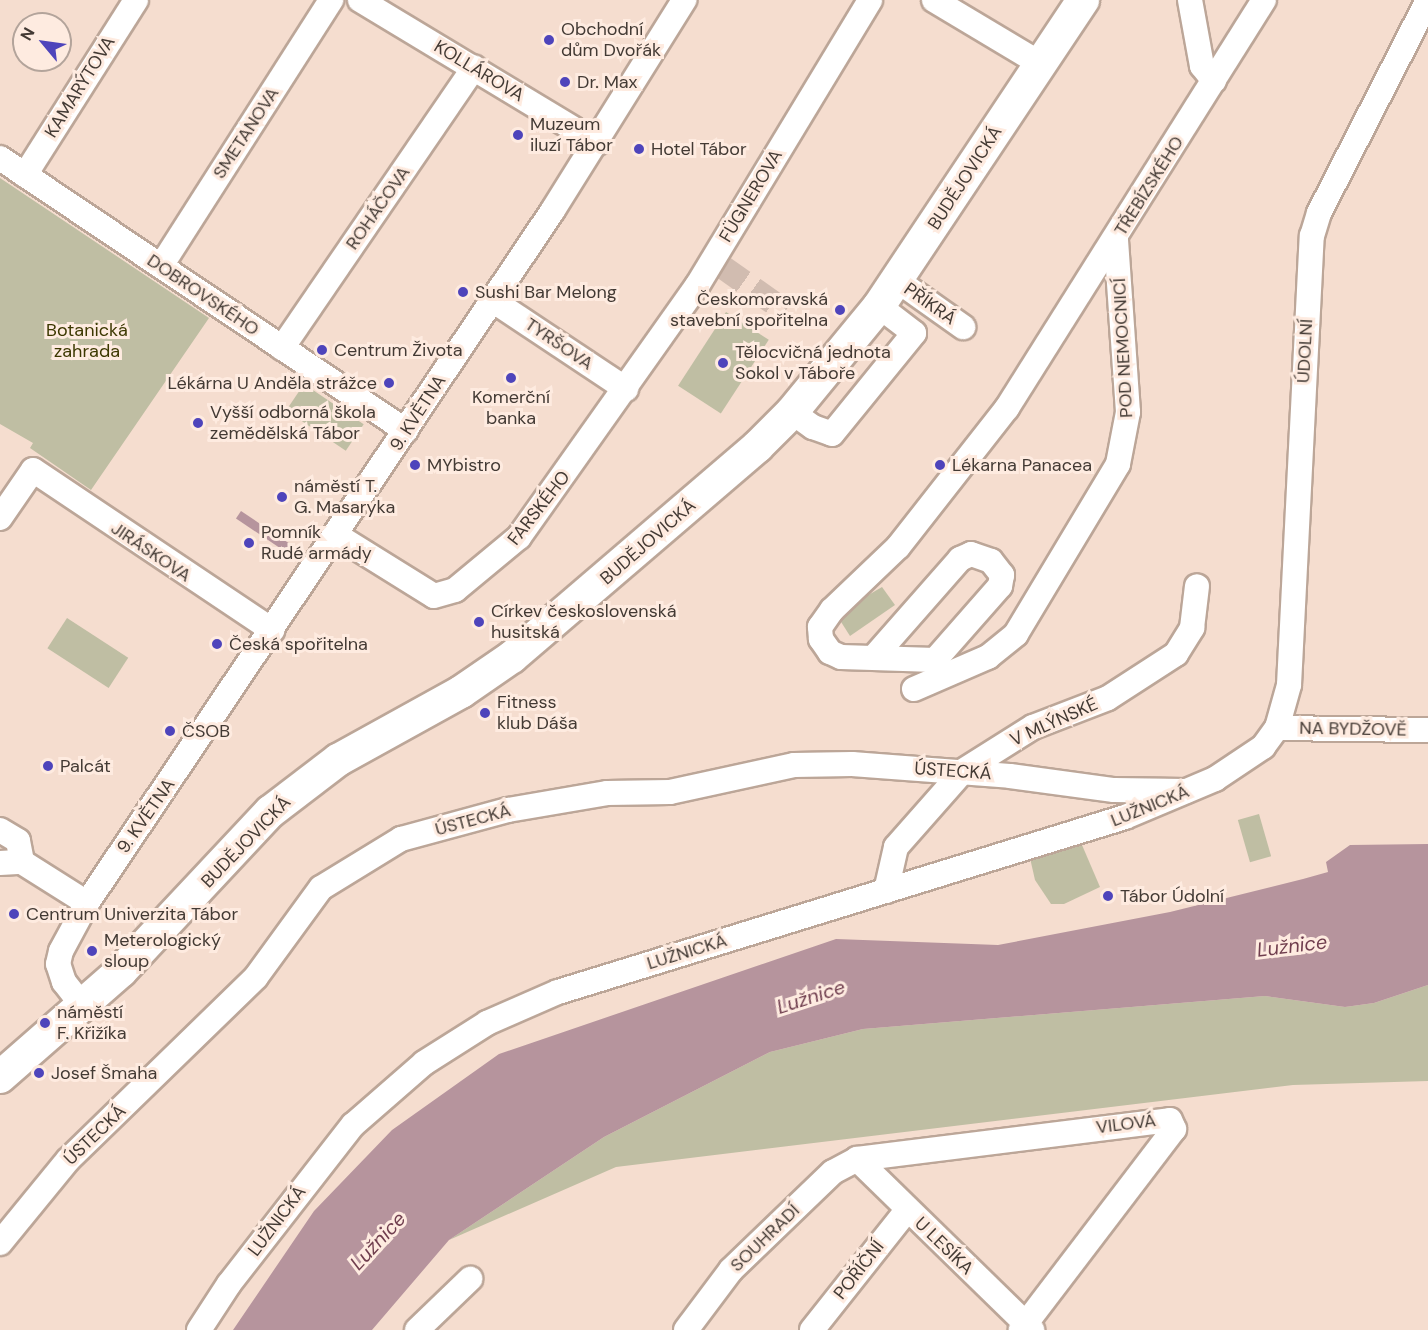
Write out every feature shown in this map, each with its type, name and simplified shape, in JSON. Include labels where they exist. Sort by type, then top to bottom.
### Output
[{"type":"main road","name":"BUDĚJOVICKÁ","points":[[82,1005],[159,934],[270,812],[338,760],[461,692],[512,657],[687,508],[792,412],[897,281],[1083,0]]},
{"type":"main road","points":[[0,1077],[82,1005]]},
{"type":"street","name":"KAMARÝTOVA","points":[[25,175],[136,0]]},
{"type":"street","name":"SMETANOVA","points":[[160,267],[331,0]]},
{"type":"street","name":"KOLLÁROVA","points":[[360,0],[597,142]]},
{"type":"street","name":"9. KVĚTNA","points":[[82,1005],[64,982],[58,964],[60,951],[87,903],[406,431],[597,142],[684,0]]},
{"type":"street","name":"FÜGNEROVA","points":[[626,389],[697,286],[870,0]]},
{"type":"street","points":[[934,0],[1041,64]]},
{"type":"street","points":[[1190,0],[1202,66],[1214,81]]},
{"type":"street","name":"TŘEBÍZSKÉHO","points":[[874,657],[848,658],[830,652],[820,633],[826,618],[898,547],[972,457],[1032,370],[1264,0]]},
{"type":"street","name":"ÚDOLNÍ","points":[[1277,728],[1289,685],[1312,236],[1319,213],[1428,0]]},
{"type":"street","name":"ROHÁČOVA","points":[[282,348],[474,68]]},
{"type":"street","name":"DOBROVSKÉHO","points":[[0,158],[406,431]]},
{"type":"street","name":"POD NEMOCNICÍ","points":[[914,689],[988,657],[1016,634],[1118,464],[1128,412],[1116,238]]},
{"type":"street","name":"PŘÍKRÁ","points":[[897,281],[963,327]]},
{"type":"street","name":"TYRŠOVA","points":[[492,300],[626,389]]},
{"type":"street","points":[[792,412],[813,427],[832,434],[914,333],[879,306]]},
{"type":"street","name":"FARSKÉHO","points":[[336,535],[428,595],[455,590],[519,537],[626,389]]},
{"type":"street","name":"JIRÁSKOVA","points":[[0,518],[33,470],[272,630]]},
{"type":"street","points":[[980,555],[996,567],[1002,575],[1000,586],[941,656],[924,661],[874,657],[960,559],[980,555]]},
{"type":"street","name":"V MLÝNSKÉ","points":[[886,891],[896,848],[963,771],[1033,727],[1108,698],[1176,654],[1192,628],[1197,586]]},
{"type":"street","name":"NA BYDŽOVĚ","points":[[1277,728],[1428,730]]},
{"type":"street","name":"LUŽNICKÁ","points":[[199,1330],[229,1284],[353,1125],[386,1093],[464,1035],[558,992],[1125,817],[1188,791],[1256,753],[1277,728]]},
{"type":"street","name":"ÚSTECKÁ","points":[[0,1244],[68,1160],[256,977],[321,888],[401,839],[508,810],[607,793],[670,792],[794,765],[963,771],[1114,790],[1188,791]]},
{"type":"street","points":[[1114,790],[1125,817]]},
{"type":"street","points":[[0,830],[18,841],[11,863],[87,903]]},
{"type":"street","name":"VILOVÁ","points":[[857,1159],[1170,1120],[1174,1129],[1026,1328]]},
{"type":"street","name":"U LESÍKA","points":[[857,1159],[1026,1328]]},
{"type":"street","name":"SOUHRADÍ","points":[[687,1330],[731,1270],[833,1172],[857,1159]]},
{"type":"street","name":"POŘÍČNÍ","points":[[812,1330],[907,1210]]},
{"type":"street","points":[[417,1330],[470,1279]]},
{"type":"green space","name":"Botanická zahrada","points":[[0,178],[209,318],[91,490],[30,448],[33,443],[0,424]]},
{"type":"green space","name":"Tělocvičná jednota Sokol v Táboře","points":[[726,312],[769,340],[721,414],[678,386]]},
{"type":"green space","points":[[304,384],[364,424],[346,451],[286,411]]},
{"type":"green space","points":[[882,587],[895,605],[850,636],[836,614]]},
{"type":"green space","points":[[67,618],[128,658],[109,688],[47,648]]},
{"type":"green space","points":[[1259,814],[1271,856],[1250,862],[1238,820]]},
{"type":"green space","points":[[1082,845],[1100,887],[1064,904],[1051,904],[1035,880],[1030,858]]},
{"type":"green space","points":[[1428,985],[1428,1081],[1293,1085],[616,1167],[449,1240],[604,1137],[770,1052],[863,1029],[1265,996],[1345,1007],[1374,1003]]},
{"type":"water","points":[[241,511],[298,550],[293,557],[236,518]]},
{"type":"water","name":"Lužnice","points":[[1428,844],[1428,985],[1374,1003],[1345,1007],[1265,996],[863,1029],[770,1052],[604,1137],[449,1240],[372,1330],[233,1330],[314,1211],[392,1130],[499,1054],[836,939],[998,945],[1170,912],[1328,872],[1326,862],[1350,845]]},
{"type":"tunnel","points":[[724,268],[785,311]]},
{"type":"place","name":"Obchodní dům Dvořák","points":[[549,40]]},
{"type":"place","name":"Dr. Max","points":[[565,82]]},
{"type":"place","name":"Muzeum iluzí Tábor","points":[[518,135]]},
{"type":"place","name":"Hotel Tábor","points":[[639,149]]},
{"type":"place","name":"Sushi Bar Melong","points":[[463,292]]},
{"type":"place","name":"Českomoravská stavební spořitelna","points":[[840,310]]},
{"type":"place","name":"Centrum Života","points":[[322,350]]},
{"type":"place","name":"Tělocvičná jednota Sokol v Táboře","points":[[723,363]]},
{"type":"place","name":"Komerční banka","points":[[511,378]]},
{"type":"place","name":"Lékárna U Anděla strážce","points":[[389,383]]},
{"type":"place","name":"Vyšší odborná škola zemědělská Tábor","points":[[198,423]]},
{"type":"place","name":"MYbistro","points":[[415,465]]},
{"type":"place","name":"Lékarna Panacea","points":[[940,465]]},
{"type":"place","name":"náměstí T. G. Masaryka","points":[[282,497]]},
{"type":"place","name":"Pomník Rudé armády","points":[[249,543]]},
{"type":"place","name":"Církev československá husitská","points":[[479,622]]},
{"type":"place","name":"Česká spořitelna","points":[[217,644]]},
{"type":"place","name":"Fitness klub Dáša","points":[[485,713]]},
{"type":"place","name":"ČSOB","points":[[170,731]]},
{"type":"place","name":"Palcát","points":[[48,766]]},
{"type":"place","name":"Tábor Údolní","points":[[1108,896]]},
{"type":"place","name":"Centrum Univerzita Tábor","points":[[14,914]]},
{"type":"place","name":"Meterologický sloup","points":[[92,951]]},
{"type":"place","name":"náměstí F. Křižíka","points":[[45,1023]]},
{"type":"place","name":"Josef Šmaha","points":[[39,1073]]}]
